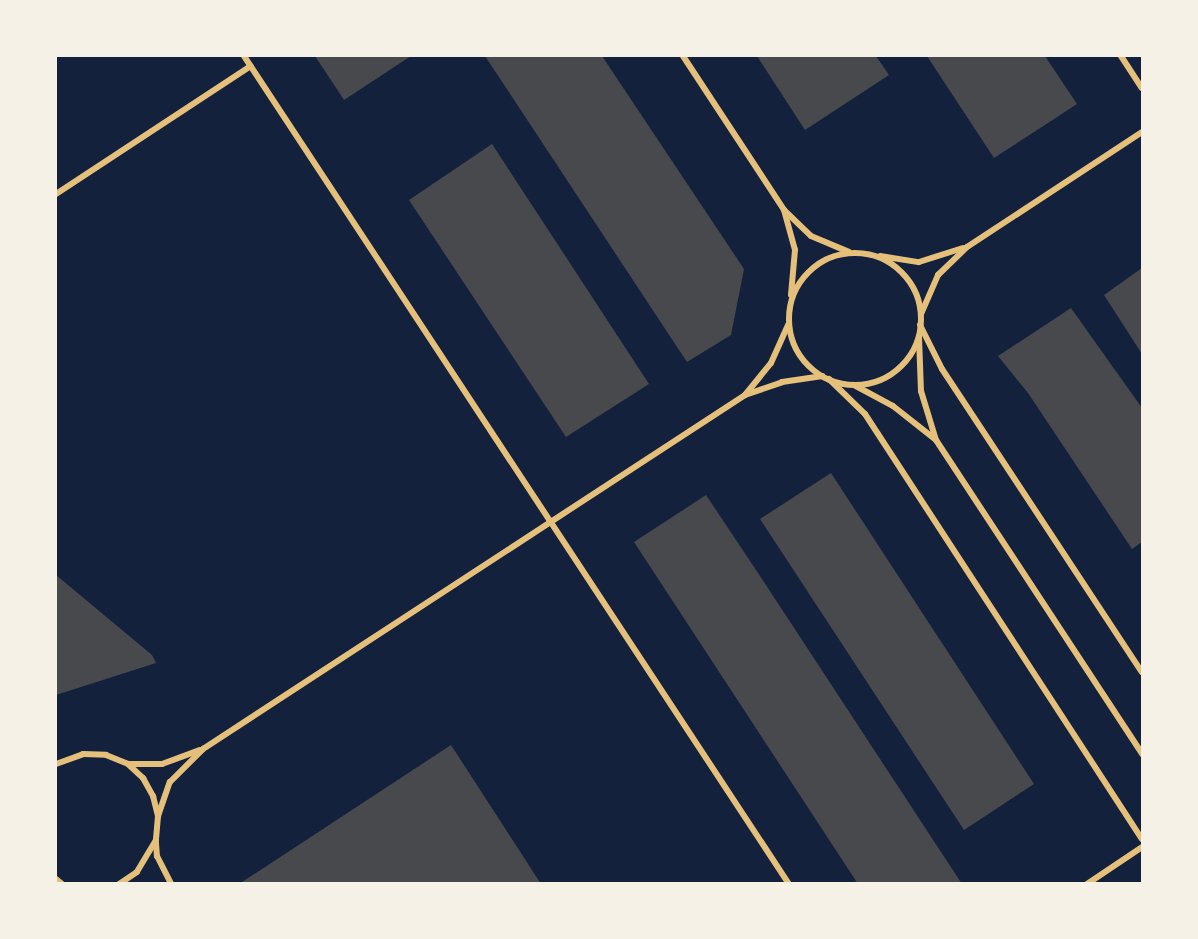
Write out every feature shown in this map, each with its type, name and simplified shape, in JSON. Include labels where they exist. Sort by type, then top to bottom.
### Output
[{"type":"street","points":[[244,56],[789,884]]},
{"type":"street","points":[[683,56],[784,210],[811,236],[850,252],[919,262],[967,247]]},
{"type":"street","points":[[1121,56],[1143,88]]},
{"type":"street","points":[[56,194],[251,66]]},
{"type":"street","points":[[921,315],[939,275],[967,247],[1143,132]]},
{"type":"street","points":[[784,210],[795,250],[789,311],[798,352],[865,414],[1143,839]]},
{"type":"street","points":[[789,311],[796,289],[809,271],[828,258],[850,252]]},
{"type":"street","points":[[873,255],[891,263],[907,277],[917,295],[921,315],[919,337],[921,391],[936,440],[1143,754]]},
{"type":"street","points":[[745,395],[771,363],[790,321]]},
{"type":"street","points":[[920,325],[942,369],[1143,672]]},
{"type":"street","points":[[853,385],[875,382],[894,372],[909,356],[919,337]]},
{"type":"street","points":[[128,764],[162,764],[203,748],[745,395],[782,382],[826,377],[853,385],[893,406],[936,440]]},
{"type":"street","points":[[171,884],[157,856],[158,816],[170,782],[203,748]]},
{"type":"street","points":[[57,762],[83,754],[106,755],[128,764],[143,778],[158,816]]},
{"type":"street","points":[[119,884],[136,872],[156,840]]},
{"type":"street","points":[[1087,884],[1143,847]]},
{"type":"street","points":[[56,879],[62,884]]},
{"type":"building","points":[[315,56],[411,56],[344,100]]},
{"type":"building","points":[[485,56],[602,56],[744,269],[731,335],[687,362]]},
{"type":"building","points":[[757,56],[876,56],[889,75],[805,130]]},
{"type":"building","points":[[927,56],[1045,56],[1077,104],[994,158]]},
{"type":"building","points":[[492,144],[649,384],[566,437],[409,200]]},
{"type":"building","points":[[1142,268],[1142,354],[1104,295]]},
{"type":"building","points":[[1071,308],[1142,408],[1142,542],[1132,549],[1028,393],[998,356]]},
{"type":"building","points":[[831,473],[1034,784],[964,830],[760,519]]},
{"type":"building","points":[[706,495],[962,884],[858,884],[634,542]]},
{"type":"building","points":[[56,575],[152,655],[156,663],[56,695]]},
{"type":"building","points":[[451,745],[541,884],[239,884]]}]
